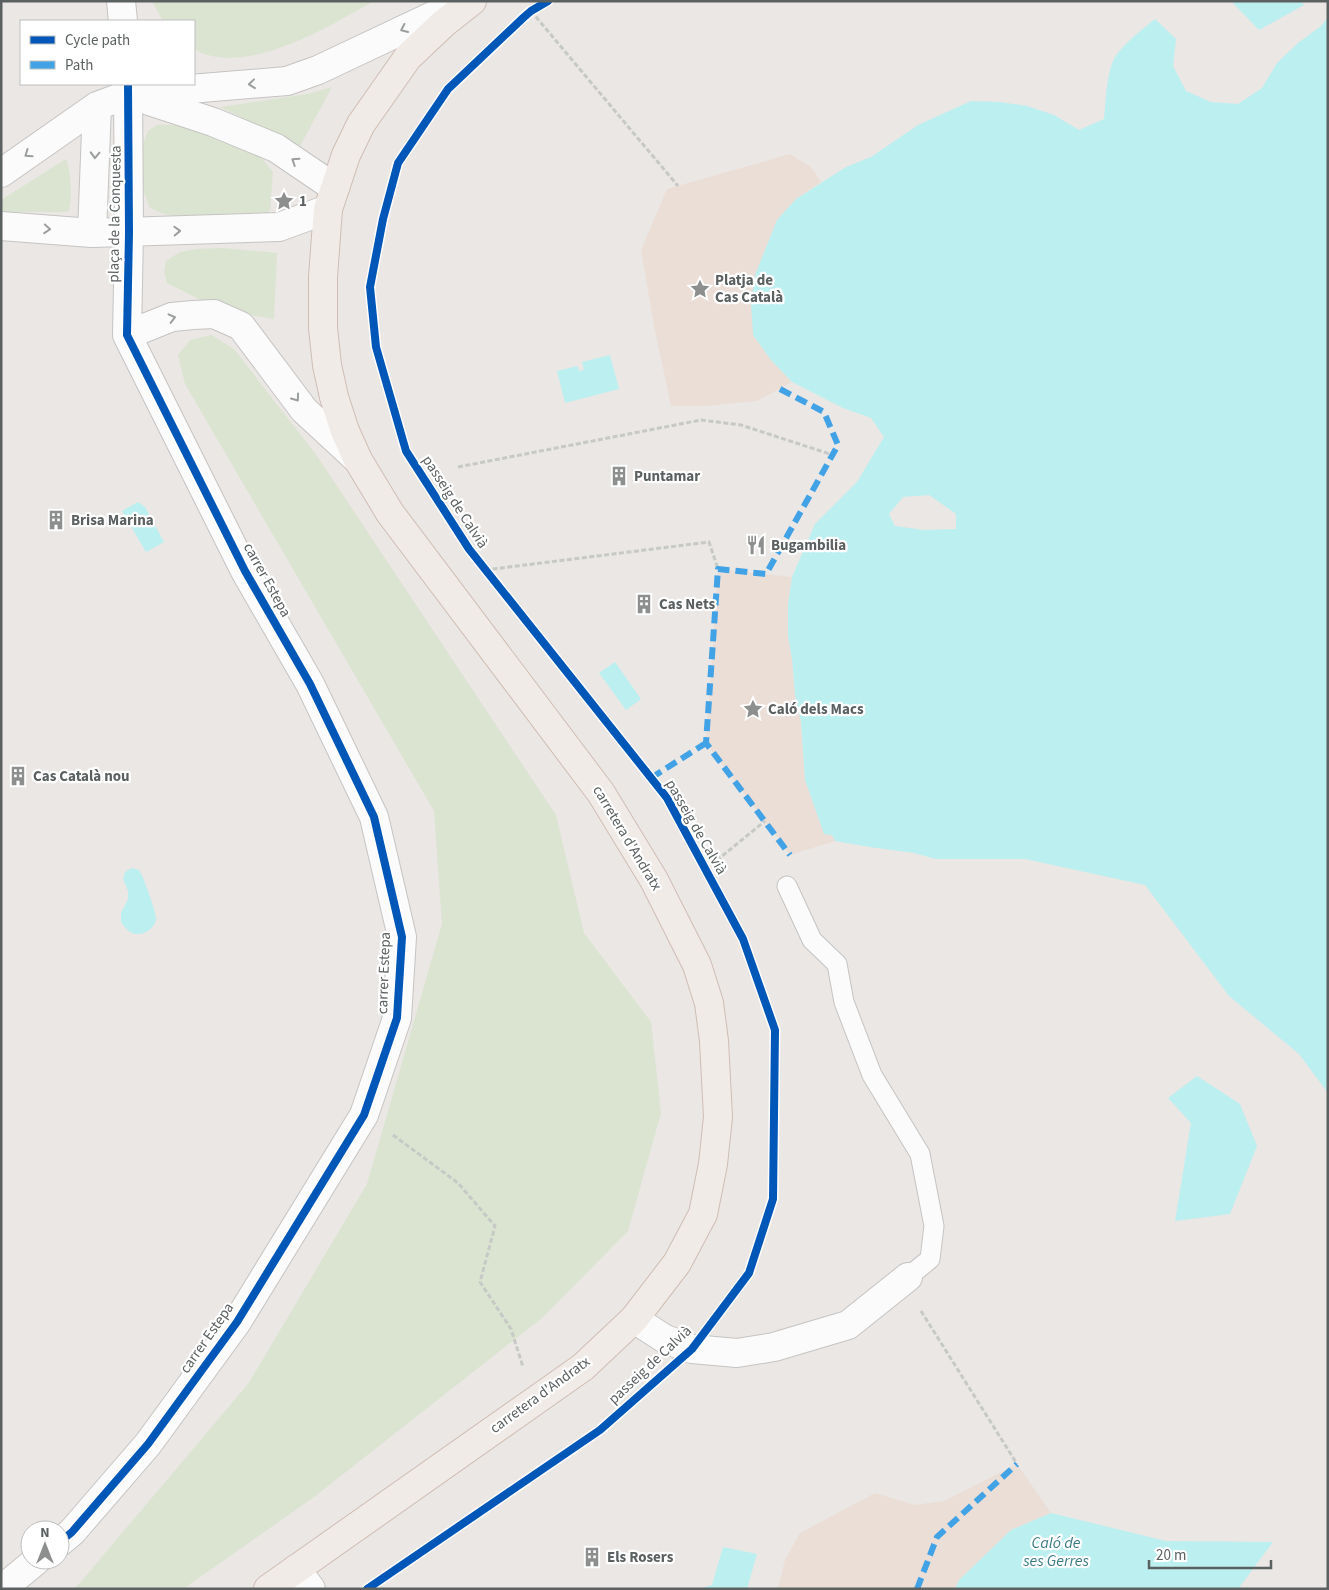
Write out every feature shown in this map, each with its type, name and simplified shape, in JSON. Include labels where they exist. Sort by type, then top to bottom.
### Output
[{"type":"main road","name":"carretera d'Andratx","points":[[268,1589],[304,1579],[583,1367],[634,1319],[677,1263],[703,1214],[713,1164],[718,1117],[714,1041],[709,1003],[697,965],[654,880],[601,793],[390,513],[358,460],[345,431],[334,397],[327,365],[323,328],[323,277],[332,198],[346,155],[362,124],[408,57],[444,23],[472,1]]},
{"type":"street","points":[[121,1],[123,20]]},
{"type":"street","points":[[1,173],[97,106],[129,89],[287,80],[318,70],[464,1]]},
{"type":"street","points":[[129,89],[276,148],[332,198]]},
{"type":"street","name":"plaça de la Conquesta","points":[[127,335],[129,89]]},
{"type":"street","name":"plaça de la Conquesta","points":[[92,232],[97,106]]},
{"type":"street","name":"plaça de la Conquesta","points":[[1,226],[92,232],[280,227],[332,198]]},
{"type":"street","points":[[127,335],[172,317],[193,315],[214,314],[241,326],[304,410],[358,460]]},
{"type":"street","name":"carrer Estepa","points":[[70,1534],[148,1444],[231,1329],[364,1115],[397,1018],[402,937],[374,818],[310,684],[245,571],[127,335]]},
{"type":"street","points":[[634,1319],[665,1339],[692,1349],[737,1353],[774,1347],[848,1325],[905,1279]]},
{"type":"street","points":[[2,1589],[26,1570]]},
{"type":"lane","points":[[787,886],[812,940],[837,964],[844,1002],[872,1075],[920,1154],[934,1226],[930,1258],[905,1279]]},
{"type":"path","points":[[523,18],[540,6]]},
{"type":"path","points":[[531,11],[678,186]]},
{"type":"path","points":[[458,467],[701,420],[741,425],[833,455]]},
{"type":"path","points":[[485,570],[709,542],[718,569]]},
{"type":"path","points":[[707,873],[765,821]]},
{"type":"path","points":[[364,1115],[406,1142],[458,1182],[495,1226],[480,1282],[511,1329],[524,1370]]},
{"type":"path","points":[[905,1279],[1016,1464]]},
{"type":"green space","points":[[152,1],[374,1],[294,43],[249,56],[228,58],[206,55],[195,50],[195,20],[162,20]]},
{"type":"green space","points":[[332,87],[300,146],[220,107],[308,94]]},
{"type":"green space","points":[[157,125],[186,127],[205,132],[260,157],[273,172],[270,211],[258,217],[201,221],[164,214],[150,208],[143,190],[143,144],[148,131]]},
{"type":"green space","points":[[66,159],[71,185],[68,212],[1,212],[1,200]]},
{"type":"green space","points":[[223,248],[277,253],[274,319],[238,313],[205,302],[167,283],[164,272],[166,261],[180,252],[196,249]]},
{"type":"green space","points":[[211,335],[234,349],[317,456],[556,815],[584,933],[651,1022],[661,1113],[628,1231],[542,1318],[314,1497],[183,1589],[73,1589],[248,1384],[367,1184],[442,924],[434,811],[185,384],[178,355],[190,340]]},
{"type":"sand","name":"Platja de Cas Català","points":[[790,154],[811,167],[821,182],[796,199],[777,220],[767,247],[771,360],[792,382],[757,401],[706,406],[671,406],[654,326],[641,250],[667,189]]},
{"type":"sand","name":"Caló dels Macs","points":[[718,569],[792,577],[788,604],[795,695],[801,722],[805,780],[815,807],[835,841],[790,855],[706,743]]},
{"type":"sand","points":[[1017,1464],[1051,1513],[1011,1530],[959,1580],[955,1589],[778,1589],[785,1560],[800,1533],[875,1493],[915,1505],[944,1501]]},
{"type":"water","points":[[1231,1],[1301,1],[1304,5],[1259,30]]},
{"type":"water","points":[[1328,17],[1328,1093],[1299,1054],[1229,996],[1145,885],[1025,859],[936,859],[914,853],[835,841],[832,835],[824,834],[805,780],[801,722],[795,695],[788,636],[788,604],[792,577],[815,524],[857,482],[884,437],[871,418],[843,408],[792,382],[771,360],[753,335],[751,303],[755,275],[777,220],[796,199],[846,167],[871,157],[918,125],[971,101],[1000,102],[1027,106],[1054,115],[1079,130],[1104,119],[1108,82],[1116,55],[1155,19],[1176,39],[1173,66],[1186,91],[1211,102],[1238,104],[1262,88],[1277,63],[1298,43],[1321,26]],"holes":[[[929,495],[956,514],[956,529],[924,530],[895,526],[889,514],[903,497]]]},
{"type":"water","points":[[610,355],[619,389],[565,403],[557,371],[577,366],[579,371],[584,370],[582,362]]},
{"type":"water","points":[[138,502],[145,507],[164,542],[146,552],[122,511]]},
{"type":"water","points":[[615,662],[641,699],[626,710],[599,673]]},
{"type":"water","points":[[132,868],[139,870],[141,873],[156,916],[155,923],[151,929],[140,934],[130,932],[121,922],[121,913],[128,899],[128,891],[123,879],[125,872]]},
{"type":"water","points":[[1197,1076],[1240,1104],[1257,1146],[1230,1214],[1175,1221],[1191,1123],[1168,1098]]},
{"type":"water","name":"Caló de ses Gerres","points":[[1051,1513],[1166,1541],[1273,1542],[1238,1589],[955,1589],[959,1580],[1011,1530]]},
{"type":"water","points":[[723,1547],[757,1554],[747,1589],[699,1589],[712,1585]]},
{"type":"marked path","points":[[780,389],[824,412],[838,445],[766,574],[718,569],[706,743],[790,855]]},
{"type":"marked path","points":[[651,778],[706,743]]},
{"type":"marked path","points":[[917,1589],[937,1537],[1017,1464]]},
{"type":"cycle path","name":"passeig de Calvià","points":[[367,1589],[600,1430],[692,1349],[749,1273],[773,1199],[775,1030],[743,939],[667,798],[469,549],[406,451],[376,347],[370,287],[383,219],[398,163],[448,89],[523,18],[548,1]]},
{"type":"cycle path","points":[[70,1534],[148,1444],[237,1322],[364,1115],[397,1018],[402,937],[374,817],[310,684],[245,571],[127,335],[129,233],[128,85]]},
{"type":"place","name":"1","points":[[284,201]]},
{"type":"place","name":"Platja de Cas Català","points":[[700,289]]},
{"type":"place","name":"Puntamar","points":[[619,476]]},
{"type":"place","name":"Brisa Marina","points":[[56,520]]},
{"type":"place","name":"Bugambilia","points":[[756,545]]},
{"type":"place","name":"Cas Nets","points":[[644,604]]},
{"type":"place","name":"Caló dels Macs","points":[[753,709]]},
{"type":"place","name":"Cas Català nou","points":[[18,776]]},
{"type":"place","name":"Els Rosers","points":[[592,1557]]}]
